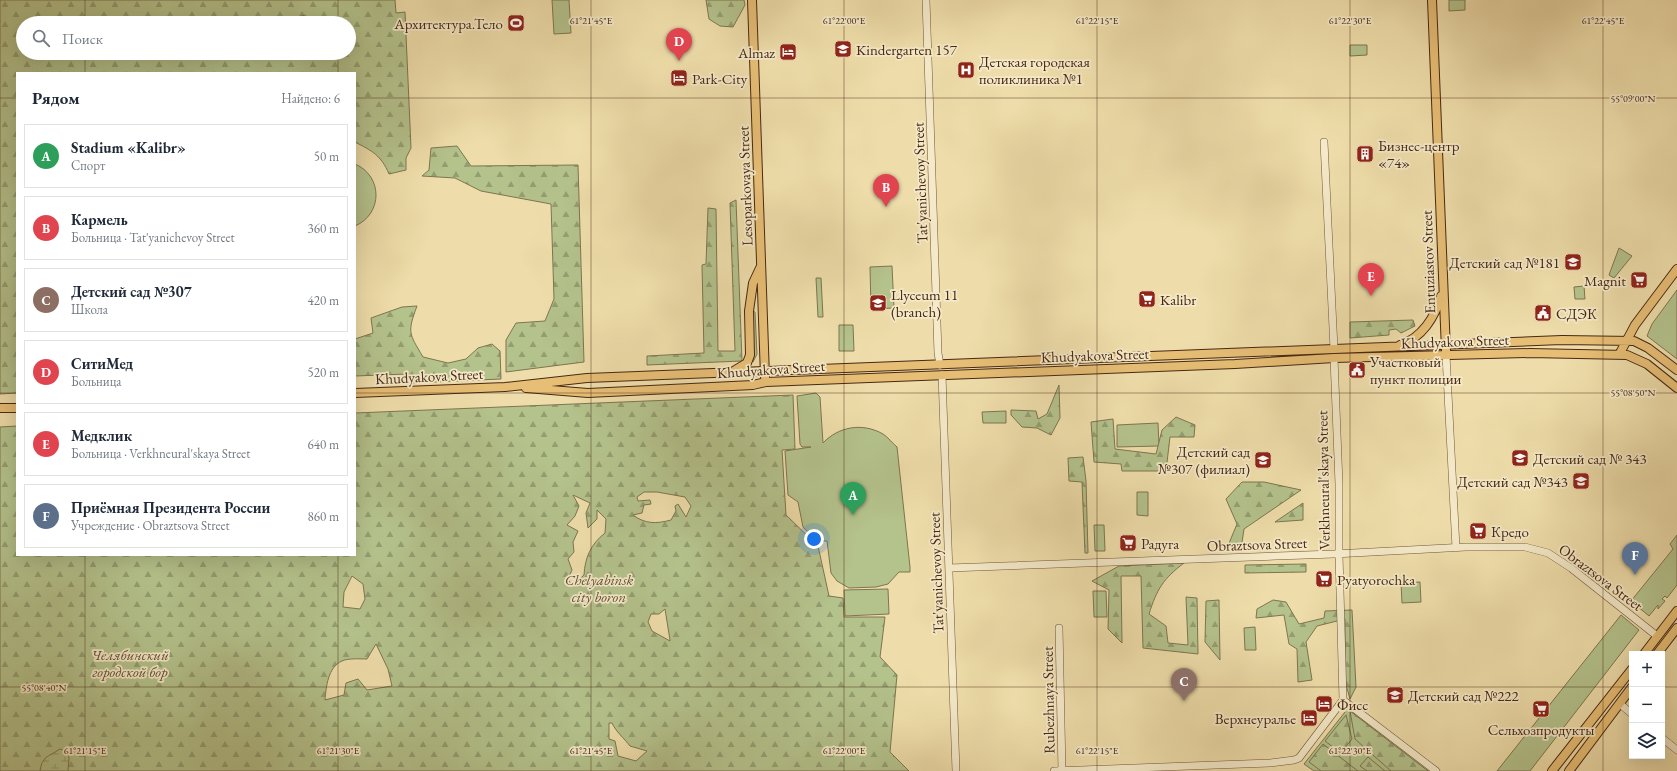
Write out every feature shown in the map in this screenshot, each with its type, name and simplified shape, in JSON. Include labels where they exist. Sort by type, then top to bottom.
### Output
[{"type":"main road","name":"Lesoparkovaya Street","points":[[752,0],[766,382]]},
{"type":"main road","name":"Entuziastov Street","points":[[1432,0],[1446,355]]},
{"type":"main road","points":[[728,374],[747,363],[750,355],[750,303],[753,283],[762,265]]},
{"type":"main road","points":[[1620,353],[1635,325],[1677,269]]},
{"type":"main road","points":[[1395,346],[1404,344],[1416,337],[1426,327],[1436,311],[1444,290]]},
{"type":"main road","name":"Khudyakova Street","points":[[505,387],[588,393],[753,385],[766,382],[1235,364],[1395,346],[1627,340],[1641,343],[1677,370]]},
{"type":"main road","name":"Khudyakova Street","points":[[356,393],[505,387],[587,378],[1334,353],[1446,355],[1620,353],[1633,357],[1647,364],[1677,388]]},
{"type":"main road","points":[[940,365],[942,375]]},
{"type":"main road","points":[[0,408],[16,408]]},
{"type":"main road","points":[[1646,651],[1677,611]]},
{"type":"main road","points":[[1659,651],[1677,628]]},
{"type":"main road","points":[[1657,636],[1666,643]]},
{"type":"main road","points":[[1552,771],[1629,673]]},
{"type":"main road","points":[[1569,771],[1629,691]]},
{"type":"street","name":"Tat'yanichevoy Street","points":[[926,0],[938,353],[940,365]]},
{"type":"street","name":"Verkhneural'skaya Street","points":[[1324,142],[1339,484],[1339,554],[1343,700]]},
{"type":"street","name":"Entuziastov Street","points":[[1446,355],[1456,548]]},
{"type":"street","name":"Tat'yanichevoy Street","points":[[942,375],[956,771]]},
{"type":"street","name":"Obraztsova Street","points":[[949,568],[1339,554],[1456,548],[1525,547],[1548,553],[1571,568],[1657,636]]},
{"type":"street","name":"Rubezhnaya Street","points":[[1059,628],[1062,771]]},
{"type":"street","points":[[1054,771],[1270,763],[1294,760],[1303,753],[1343,700],[1436,771]]},
{"type":"street","points":[[1620,704],[1629,712]]},
{"type":"street","points":[[1665,740],[1677,750]]},
{"type":"green space","points":[[0,0],[395,0],[396,13],[405,12],[411,148],[406,158],[406,170],[389,174],[383,162],[375,154],[356,143],[356,72],[16,72],[16,393],[0,394]]},
{"type":"green space","points":[[552,0],[569,0],[571,33],[554,34]]},
{"type":"green space","points":[[706,0],[744,0],[745,5],[733,27],[720,26],[709,19]]},
{"type":"green space","points":[[1449,0],[1465,0],[1465,10],[1449,11]]},
{"type":"green space","points":[[1350,45],[1367,45],[1367,55],[1350,56]]},
{"type":"green space","points":[[457,146],[471,166],[578,165],[584,362],[506,372],[506,340],[516,323],[545,321],[554,299],[551,204],[481,191],[455,178],[422,176],[429,170],[431,148]]},
{"type":"green space","points":[[356,165],[371,177],[375,186],[375,204],[371,213],[356,225]]},
{"type":"green space","points":[[736,200],[742,361],[647,365],[647,356],[704,353],[702,265],[706,264],[708,208],[716,209],[718,351],[735,351],[730,203]]},
{"type":"green space","points":[[1619,248],[1632,256],[1614,278],[1609,275]]},
{"type":"green space","points":[[892,266],[894,308],[871,309],[870,267]]},
{"type":"green space","points":[[816,278],[821,278],[823,317],[818,317]]},
{"type":"green space","points":[[1584,286],[1585,299],[1575,299],[1574,287]]},
{"type":"green space","points":[[1677,290],[1677,359],[1647,336],[1652,324]]},
{"type":"green space","points":[[417,306],[412,322],[411,333],[423,357],[448,363],[466,359],[478,348],[492,344],[500,351],[501,379],[411,383],[407,374],[356,376],[356,339],[373,333],[371,318],[402,307]]},
{"type":"green space","points":[[753,311],[755,312],[757,354],[753,362]]},
{"type":"green space","points":[[1413,320],[1415,326],[1401,333],[1396,329],[1389,330],[1389,335],[1350,338],[1350,322]]},
{"type":"green space","points":[[839,325],[853,325],[854,351],[839,351]]},
{"type":"green space","points":[[1059,385],[1060,418],[1051,435],[1037,428],[1022,427],[1011,415],[1011,410],[1036,411],[1038,419],[1047,414]]},
{"type":"green space","points":[[816,393],[820,397],[823,443],[836,433],[859,427],[875,430],[883,434],[897,447],[910,572],[899,572],[888,584],[876,587],[849,588],[837,581],[831,573],[827,541],[816,541],[803,527],[798,502],[788,495],[785,451],[811,447],[802,447],[800,444],[797,396]]},
{"type":"green space","name":"Челябинский городской бор","points":[[793,395],[795,449],[782,450],[786,515],[818,546],[829,596],[843,598],[844,617],[885,617],[880,657],[897,675],[890,752],[909,771],[0,771],[0,427],[16,426],[16,556],[356,556],[356,413]],"holes":[[[644,492],[657,492],[685,497],[691,506],[686,517],[678,504],[675,506],[676,511],[671,520],[646,522],[633,515],[642,513],[644,505],[651,504],[650,500],[638,501],[637,497]],[[573,495],[590,503],[586,513],[588,528],[597,519],[597,510],[606,519],[605,533],[592,546],[587,557],[584,575],[572,586],[568,579],[572,570],[568,559],[574,552],[573,542],[578,531],[567,525],[575,516],[579,506]],[[352,576],[363,584],[365,599],[360,609],[343,607],[344,592]],[[665,609],[670,641],[652,631],[648,622],[651,614],[659,614]],[[376,644],[388,669],[392,686],[367,690],[358,679],[346,683],[344,695],[325,700],[329,678],[337,664],[347,659],[367,659]],[[609,723],[612,723],[630,746],[647,751],[636,761],[618,756],[615,741],[609,739]]]},
{"type":"green space","points":[[1006,411],[1006,423],[983,423],[982,412]]},
{"type":"green space","points":[[1176,417],[1195,425],[1194,437],[1170,437],[1166,471],[1122,471],[1121,464],[1094,462],[1091,422],[1113,419],[1115,449],[1156,454],[1162,430]]},
{"type":"green space","points":[[1158,423],[1159,446],[1117,447],[1117,425]]},
{"type":"green space","points":[[1083,457],[1086,481],[1088,553],[1085,553],[1082,482],[1069,481],[1068,458]]},
{"type":"green space","points":[[1242,482],[1264,482],[1301,490],[1244,529],[1241,549],[1227,548],[1237,524],[1226,499]]},
{"type":"green space","points":[[1137,492],[1148,492],[1148,516],[1137,515]]},
{"type":"green space","points":[[1303,503],[1303,520],[1275,522]]},
{"type":"green space","points":[[1094,525],[1104,525],[1105,551],[1095,551]]},
{"type":"green space","points":[[1677,535],[1677,585],[1667,598],[1665,596],[1662,599],[1665,601],[1658,609],[1658,605],[1649,616],[1631,601],[1673,549],[1670,544]]},
{"type":"green space","points":[[1184,563],[1171,574],[1162,585],[1149,614],[1166,626],[1168,643],[1188,645],[1186,597],[1197,598],[1198,654],[1143,648],[1141,576],[1121,576],[1122,643],[1108,629],[1109,590],[1092,581],[1119,566]]},
{"type":"green space","points":[[1306,564],[1306,572],[1245,573],[1245,565]]},
{"type":"green space","points":[[1420,582],[1421,602],[1402,603],[1401,583]]},
{"type":"green space","points":[[888,589],[889,614],[845,616],[844,590]]},
{"type":"green space","points":[[1093,591],[1106,591],[1107,617],[1094,617]]},
{"type":"green space","points":[[1219,600],[1220,660],[1205,642],[1206,601]]},
{"type":"green space","points":[[1273,600],[1286,602],[1299,624],[1324,618],[1325,611],[1352,610],[1356,687],[1350,699],[1345,681],[1345,619],[1317,626],[1306,642],[1312,680],[1298,682],[1297,649],[1289,644],[1284,615],[1256,618],[1257,609]]},
{"type":"green space","points":[[1621,615],[1639,630],[1530,771],[1497,771]]},
{"type":"green space","points":[[1255,627],[1256,650],[1245,650],[1244,628]]},
{"type":"green space","points":[[1349,707],[1432,771],[1314,771],[1304,764]]},
{"type":"green space","points":[[1350,711],[1428,771],[1391,771],[1355,739]]},
{"type":"green space","points":[[1346,715],[1352,739],[1341,753],[1325,741]]},
{"type":"green space","points":[[1323,744],[1358,771],[1321,771],[1309,762]]},
{"type":"green space","points":[[60,749],[65,751],[69,757],[68,771],[40,771],[42,762]]},
{"type":"green space","points":[[1368,757],[1385,771],[1367,771],[1360,766]]},
{"type":"place","name":"Архитектура.Тело","points":[[516,23]]},
{"type":"place","name":"Kindergarten 157","points":[[843,49]]},
{"type":"place","name":"Almaz","points":[[788,52]]},
{"type":"place","name":"СитиМед","points":[[679,61]]},
{"type":"place","name":"Детская городская поликлиника №1","points":[[966,70]]},
{"type":"place","name":"Park-City","points":[[679,78]]},
{"type":"place","name":"Бизнес-центр «74»","points":[[1365,154]]},
{"type":"place","name":"Кармель","points":[[886,207]]},
{"type":"place","name":"Детский сад №181","points":[[1573,262]]},
{"type":"place","name":"Magnit","points":[[1639,280]]},
{"type":"place","name":"Медклик","points":[[1371,296]]},
{"type":"place","name":"Kalibr","points":[[1147,299]]},
{"type":"place","name":"Llyceum 11 (branch)","points":[[878,303]]},
{"type":"place","name":"СДЭК","points":[[1543,313]]},
{"type":"place","name":"Участковый пункт полиции","points":[[1357,370]]},
{"type":"place","name":"Детский сад № 343","points":[[1520,458]]},
{"type":"place","name":"Детский сад №307 (филиал)","points":[[1263,460]]},
{"type":"place","name":"Детский сад №343","points":[[1581,481]]},
{"type":"place","name":"Stadium «Kalibr»","points":[[853,515]]},
{"type":"place","name":"Кредо","points":[[1478,531]]},
{"type":"place","name":"Радуга","points":[[1128,543]]},
{"type":"place","name":"Приёмная Президента России","points":[[1635,575]]},
{"type":"place","name":"Pyatyorochka","points":[[1324,579]]},
{"type":"place","name":"Детский сад №222","points":[[1395,695]]},
{"type":"place","name":"Детский сад №307","points":[[1184,701]]},
{"type":"place","name":"Фисс","points":[[1324,704]]},
{"type":"place","name":"Сельхозпродукты","points":[[1541,709]]},
{"type":"place","name":"Верхнеуралье","points":[[1309,718]]},
{"type":"park label","name":"Chelyabinsk city boron","points":[[599,588]]}]
